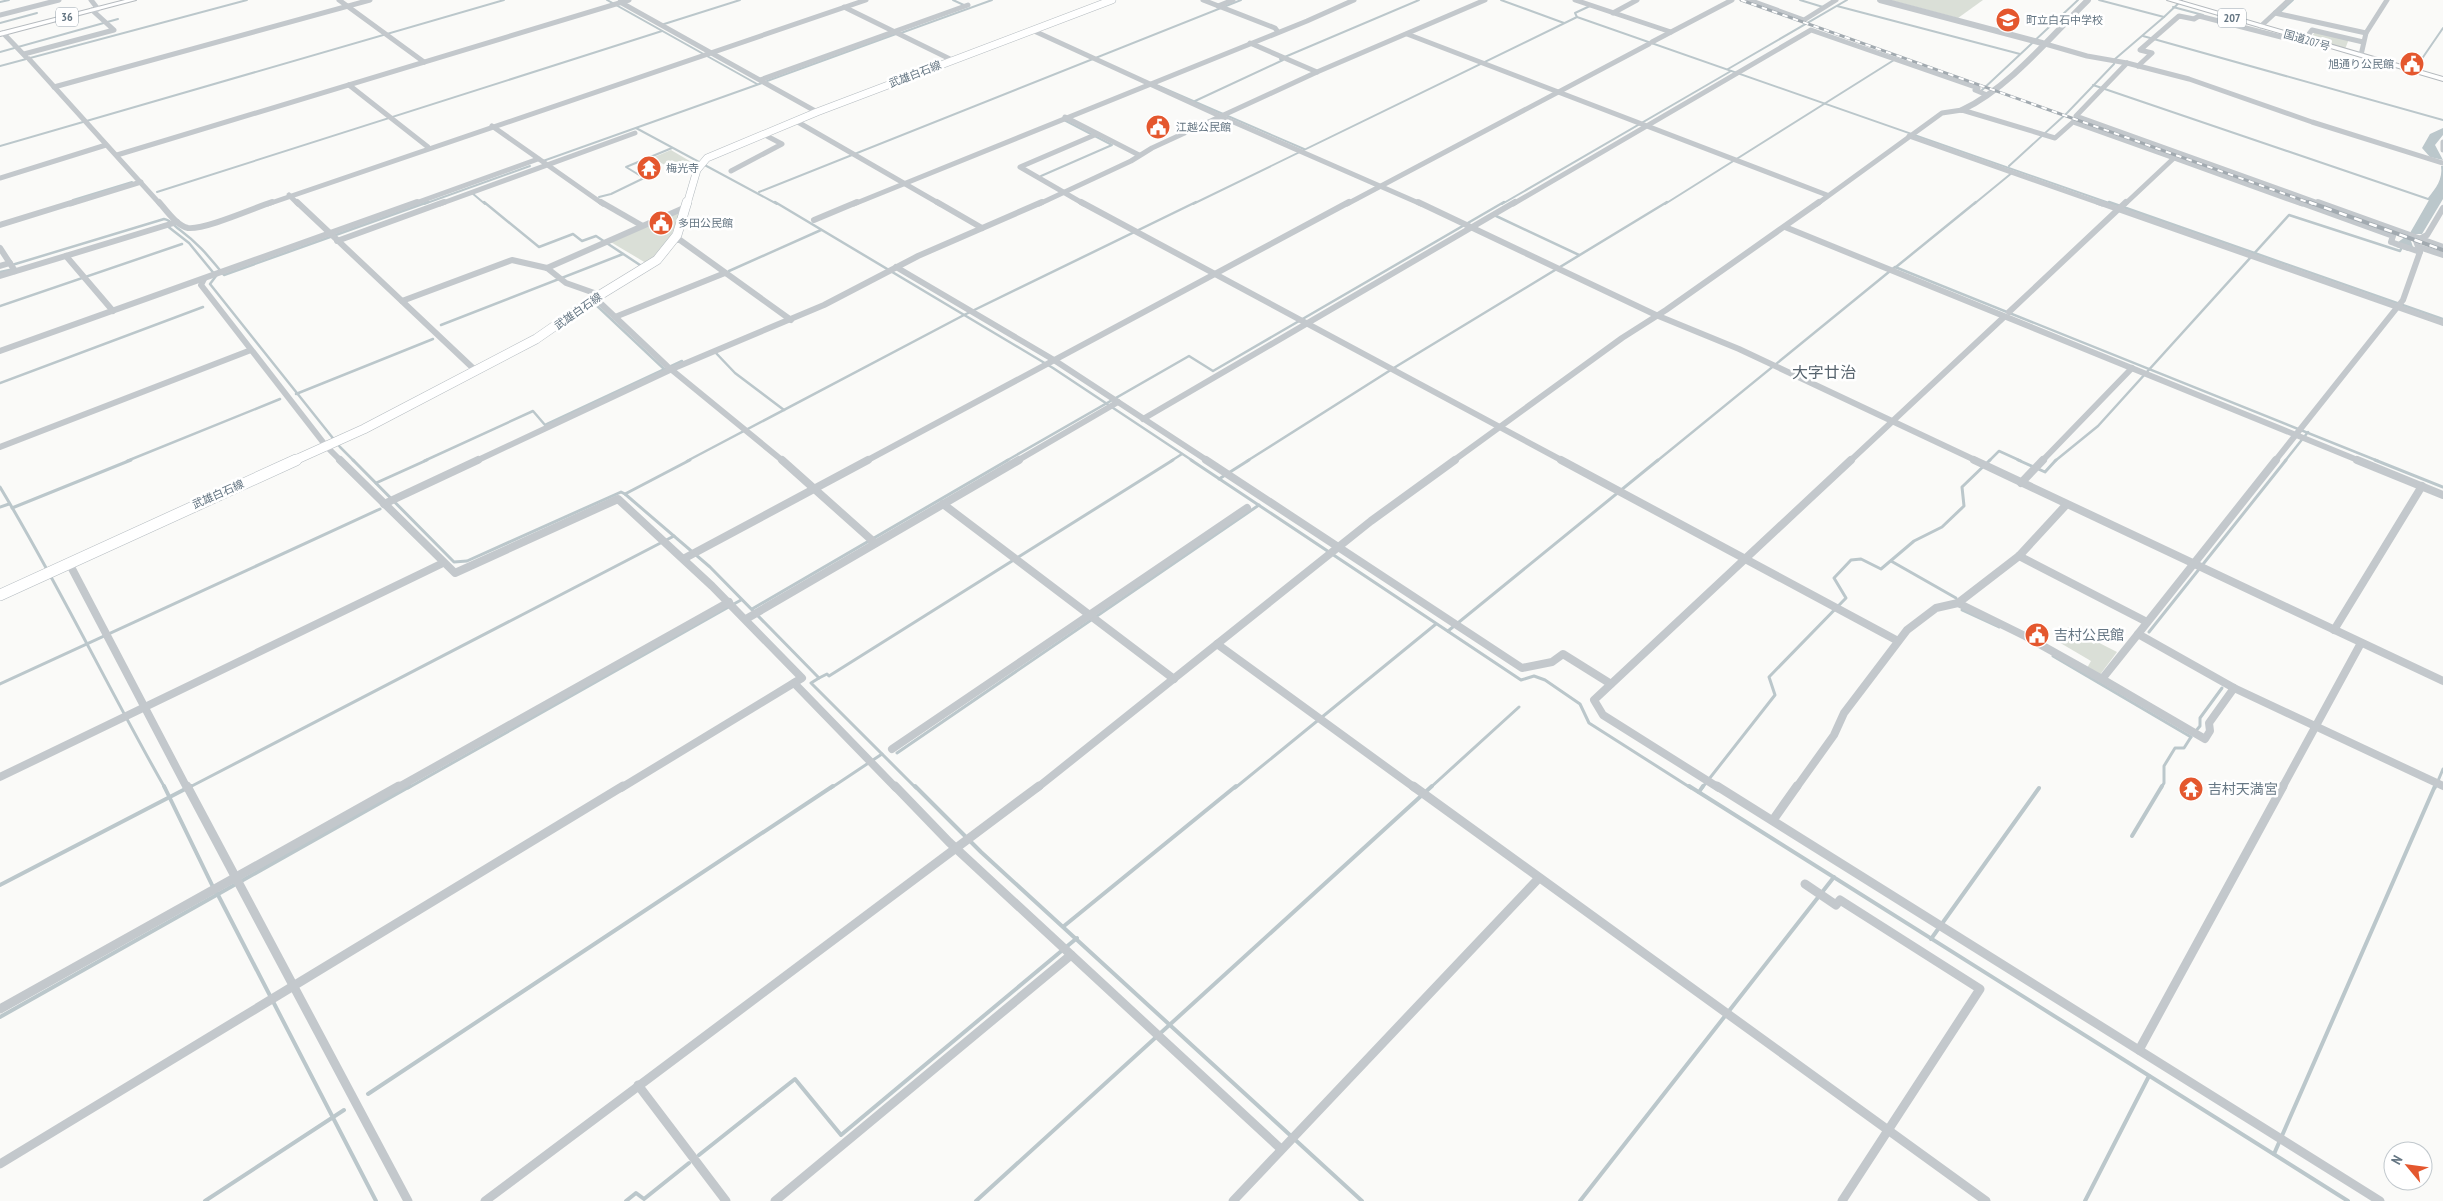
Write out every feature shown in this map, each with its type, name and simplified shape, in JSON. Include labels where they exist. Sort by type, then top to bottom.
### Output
[{"type":"main road","name":"36","points":[[2,34],[133,0]]},
{"type":"main road","name":"武雄白石線","points":[[0,596],[380,422],[536,339],[644,268],[668,250],[675,240],[701,163],[730,147],[1112,0]]},
{"type":"main road","name":"国道207号","points":[[2176,2],[2443,79]]},
{"type":"street","points":[[0,15],[59,0]]},
{"type":"street","points":[[27,57],[114,30],[95,10],[91,0]]},
{"type":"street","points":[[339,0],[424,62]]},
{"type":"street","points":[[54,87],[370,0]]},
{"type":"street","points":[[117,155],[629,0]]},
{"type":"street","points":[[2,34],[27,57],[176,222],[183,227],[195,227],[866,0]]},
{"type":"street","points":[[1203,0],[1275,28],[1278,32]]},
{"type":"street","points":[[1221,7],[1233,0]]},
{"type":"street","points":[[814,220],[1354,0]]},
{"type":"street","points":[[389,501],[670,367],[714,352],[791,320],[891,270],[1064,193],[1131,161],[1139,155],[1317,72],[1485,0]]},
{"type":"street","points":[[1575,0],[1672,32]]},
{"type":"street","points":[[1614,12],[1636,0]]},
{"type":"street","points":[[691,555],[1732,0]]},
{"type":"street","points":[[1749,0],[1804,20],[1836,0]]},
{"type":"street","points":[[1880,0],[2087,56],[2127,63],[2189,79],[2312,122],[2443,163]]},
{"type":"street","points":[[485,1201],[1105,735],[1333,550],[1500,426],[1656,315],[1785,228],[1827,195],[1912,134],[1942,114],[1970,108],[1987,95],[2037,42],[2088,0]]},
{"type":"street","points":[[2260,26],[2289,0]]},
{"type":"street","points":[[2361,55],[2366,33],[2386,0]]},
{"type":"street","points":[[616,3],[661,25],[706,54],[760,80],[817,112]]},
{"type":"street","points":[[760,80],[966,6]]},
{"type":"street","points":[[844,7],[952,60]]},
{"type":"street","points":[[2275,13],[2366,33]]},
{"type":"street","points":[[2138,66],[2152,53],[2140,50],[2179,16],[2194,19],[2199,16],[2286,38],[2286,34]]},
{"type":"street","points":[[1143,419],[1303,321],[1469,225],[1492,214],[1642,124],[1814,29],[1978,88],[1975,90],[1987,95]]},
{"type":"street","points":[[1032,30],[1469,225],[1656,315],[1773,366],[2443,681]]},
{"type":"street","points":[[2305,39],[2312,30],[2363,42]]},
{"type":"street","points":[[1407,34],[1827,195]]},
{"type":"street","points":[[1250,43],[1317,72]]},
{"type":"street","points":[[2127,63],[2076,116],[2443,247]]},
{"type":"street","points":[[349,85],[428,147]]},
{"type":"street","points":[[1962,110],[2055,138],[2073,122],[2393,236],[2391,242],[2396,245],[2443,255]]},
{"type":"street","points":[[1067,118],[1095,135],[1139,155]]},
{"type":"street","points":[[796,121],[982,228]]},
{"type":"street","points":[[492,126],[590,196],[641,225]]},
{"type":"street","points":[[333,236],[542,162],[635,133]]},
{"type":"street","points":[[731,171],[754,160],[752,158],[782,144],[763,134]]},
{"type":"street","points":[[1912,134],[2012,172],[2121,207],[2257,258],[2399,304],[2443,323]]},
{"type":"street","points":[[1095,135],[1020,167],[1064,193],[1898,641]]},
{"type":"street","points":[[2443,142],[2443,150]]},
{"type":"street","points":[[0,178],[106,145]]},
{"type":"street","points":[[2174,158],[1594,700],[1603,715],[2380,1201]]},
{"type":"street","points":[[0,351],[223,271],[471,192],[542,162]]},
{"type":"street","points":[[0,225],[141,182]]},
{"type":"street","points":[[289,195],[475,370]]},
{"type":"street","points":[[546,268],[686,207]]},
{"type":"street","points":[[2418,237],[2427,235],[2443,208]]},
{"type":"street","points":[[0,266],[12,267],[66,256],[176,222]]},
{"type":"street","points":[[1785,228],[1890,271],[2007,314],[2145,374],[2301,434],[2443,495]]},
{"type":"street","points":[[2418,237],[2416,243],[2420,249]]},
{"type":"street","points":[[675,240],[680,240],[791,320]]},
{"type":"street","points":[[0,248],[12,267]]},
{"type":"street","points":[[2102,679],[2301,434],[2399,304],[2420,249]]},
{"type":"street","points":[[66,256],[113,311]]},
{"type":"street","points":[[402,300],[503,262],[512,260],[546,268],[559,278],[598,298],[670,367],[815,488],[872,541]]},
{"type":"street","points":[[0,276],[12,267]]},
{"type":"street","points":[[891,270],[971,312],[1113,403],[1143,419],[1227,473],[1333,550],[1456,625],[1522,668],[1552,662],[1563,654],[1611,684]]},
{"type":"street","points":[[616,317],[727,274]]},
{"type":"street","points":[[0,1164],[802,678],[731,604],[691,555],[666,540],[618,498],[455,573],[443,563],[389,501],[332,444],[251,350],[201,285],[204,279]]},
{"type":"street","points":[[0,447],[251,350]]},
{"type":"street","points":[[2020,483],[2132,368]]},
{"type":"street","points":[[746,619],[872,541],[943,504],[1113,403]]},
{"type":"street","points":[[2334,630],[2422,486]]},
{"type":"street","points":[[943,504],[1174,679]]},
{"type":"street","points":[[1958,603],[2019,556],[2066,505]]},
{"type":"street","points":[[892,748],[1092,618],[1247,508]]},
{"type":"street","points":[[2019,556],[2147,622]]},
{"type":"street","points":[[70,563],[408,1201]]},
{"type":"street","points":[[0,777],[443,563]]},
{"type":"street","points":[[1773,820],[1834,735],[1837,724],[1871,681],[1882,660],[1898,641],[1929,611],[1953,603],[1958,603],[2027,637],[2205,740],[2210,731],[2209,723],[2234,688]]},
{"type":"street","points":[[0,1009],[220,886],[238,881],[731,604]]},
{"type":"street","points":[[2138,634],[2234,688],[2443,786]]},
{"type":"street","points":[[2139,1050],[2360,642]]},
{"type":"street","points":[[1217,644],[1986,1201]]},
{"type":"street","points":[[794,684],[870,763],[964,842],[1066,951],[1157,1035],[1289,1142]]},
{"type":"street","points":[[1233,1201],[1539,878]]},
{"type":"street","points":[[1805,884],[1836,905],[1840,900],[1980,989],[1842,1201]]},
{"type":"street","points":[[775,1201],[1066,951]]},
{"type":"street","points":[[638,1085],[726,1201]]},
{"type":"shaded area","points":[[1890,0],[1983,0],[1958,18]]},
{"type":"shaded area","points":[[2315,32],[2349,39],[2345,49],[2310,39]]},
{"type":"shaded area","points":[[2443,128],[2443,135],[2435,145],[2443,160],[2430,157],[2422,148],[2430,134]]},
{"type":"shaded area","points":[[671,150],[693,163],[690,167],[678,172],[652,158]]},
{"type":"shaded area","points":[[2441,166],[2443,166],[2443,199],[2422,234],[2414,234],[2410,238],[2413,247],[2408,251],[2393,246],[2398,247],[2397,243],[2410,233],[2438,183],[2441,175]]},
{"type":"shaded area","points":[[680,211],[669,241],[660,252],[646,263],[609,241]]},
{"type":"shaded area","points":[[2068,627],[2117,652],[2099,676],[2087,668],[2091,661],[2057,641]]},
{"type":"waterway","points":[[0,2],[9,0]]},
{"type":"waterway","points":[[0,66],[247,0]]},
{"type":"waterway","points":[[0,146],[504,0]]},
{"type":"waterway","points":[[607,0],[757,84]]},
{"type":"waterway","points":[[661,25],[740,0]]},
{"type":"waterway","points":[[953,0],[966,6]]},
{"type":"waterway","points":[[901,33],[992,0]]},
{"type":"waterway","points":[[759,192],[1241,0]]},
{"type":"waterway","points":[[1195,101],[1283,60],[1280,59],[1419,0]]},
{"type":"waterway","points":[[1501,0],[1564,23]]},
{"type":"waterway","points":[[1800,0],[1823,7]]},
{"type":"waterway","points":[[1728,69],[1847,0]]},
{"type":"waterway","points":[[1981,91],[2078,0]]},
{"type":"waterway","points":[[2099,0],[2164,17]]},
{"type":"waterway","points":[[2174,7],[2182,0]]},
{"type":"waterway","points":[[2280,12],[2293,0]]},
{"type":"waterway","points":[[1577,17],[1575,13],[1592,5]]},
{"type":"waterway","points":[[1837,6],[2020,54]]},
{"type":"waterway","points":[[2164,17],[2174,7]]},
{"type":"waterway","points":[[2174,7],[2203,15]]},
{"type":"waterway","points":[[0,23],[37,13]]},
{"type":"waterway","points":[[1193,204],[1577,17]]},
{"type":"waterway","points":[[1577,17],[1825,104]]},
{"type":"waterway","points":[[2094,85],[2114,64],[2115,59],[2164,17]]},
{"type":"waterway","points":[[0,52],[118,19]]},
{"type":"waterway","points":[[2419,63],[2443,28]]},
{"type":"waterway","points":[[157,192],[662,31]]},
{"type":"waterway","points":[[767,81],[896,34]]},
{"type":"waterway","points":[[2143,36],[2443,120]]},
{"type":"waterway","points":[[1825,104],[1894,60]]},
{"type":"waterway","points":[[1502,204],[1731,71]]},
{"type":"waterway","points":[[543,161],[762,83]]},
{"type":"waterway","points":[[1154,84],[1304,149]]},
{"type":"waterway","points":[[2009,166],[2067,113],[2094,85]]},
{"type":"waterway","points":[[2094,85],[2431,200]]},
{"type":"waterway","points":[[1665,204],[1825,104]]},
{"type":"waterway","points":[[1825,104],[2112,204]]},
{"type":"waterway","points":[[1041,176],[1112,145],[1064,120]]},
{"type":"waterway","points":[[636,128],[777,204]]},
{"type":"waterway","points":[[599,197],[611,194],[644,178],[626,167],[672,148]]},
{"type":"waterway","points":[[424,204],[530,166]]},
{"type":"waterway","points":[[1974,204],[2013,172]]},
{"type":"waterway","points":[[73,200],[132,182]]},
{"type":"waterway","points":[[472,193],[485,204]]},
{"type":"waterway","points":[[12,265],[164,219],[171,222],[193,240],[224,275],[428,202]]},
{"type":"waterway","points":[[484,202],[539,247],[573,234],[582,241],[596,236],[643,267]]},
{"type":"waterway","points":[[775,202],[964,315]]},
{"type":"waterway","points":[[964,315],[1196,202]]},
{"type":"waterway","points":[[1106,403],[1189,356],[1213,371],[1504,202]]},
{"type":"waterway","points":[[1247,461],[1397,366],[1667,202]]},
{"type":"waterway","points":[[1896,267],[1976,202]]},
{"type":"waterway","points":[[2109,202],[2255,253]]},
{"type":"waterway","points":[[1494,215],[1579,255]]},
{"type":"waterway","points":[[2255,253],[2289,215],[2400,251],[2401,249]]},
{"type":"waterway","points":[[166,225],[189,243],[216,276],[210,284],[297,393]]},
{"type":"waterway","points":[[726,275],[729,271],[821,230]]},
{"type":"waterway","points":[[0,306],[182,244]]},
{"type":"waterway","points":[[2149,369],[2255,253]]},
{"type":"waterway","points":[[2255,253],[2443,319]]},
{"type":"waterway","points":[[441,325],[623,254]]},
{"type":"waterway","points":[[1657,461],[1895,267],[2149,369]]},
{"type":"waterway","points":[[0,272],[14,269]]},
{"type":"waterway","points":[[594,303],[663,368]]},
{"type":"waterway","points":[[0,383],[203,307]]},
{"type":"waterway","points":[[784,410],[964,315]]},
{"type":"waterway","points":[[964,315],[1053,368],[1106,403]]},
{"type":"waterway","points":[[297,393],[433,339]]},
{"type":"waterway","points":[[715,352],[735,373],[784,410]]},
{"type":"waterway","points":[[424,461],[533,411],[545,425],[682,361]]},
{"type":"waterway","points":[[2055,461],[2098,426],[2149,369]]},
{"type":"waterway","points":[[2149,369],[2307,433]]},
{"type":"waterway","points":[[297,393],[340,447],[353,460]]},
{"type":"waterway","points":[[127,461],[280,399]]},
{"type":"waterway","points":[[1006,461],[1106,403]]},
{"type":"waterway","points":[[1106,403],[1193,461]]},
{"type":"waterway","points":[[687,461],[784,410]]},
{"type":"waterway","points":[[2285,461],[2307,433]]},
{"type":"waterway","points":[[2307,433],[2378,461]]},
{"type":"waterway","points":[[1990,460],[1999,451],[2021,461]]},
{"type":"waterway","points":[[1171,461],[1182,454]]},
{"type":"waterway","points":[[12,508],[131,460]]},
{"type":"waterway","points":[[353,460],[454,562],[467,561],[621,492],[625,494]]},
{"type":"waterway","points":[[376,483],[427,460]]},
{"type":"waterway","points":[[625,494],[690,460]]},
{"type":"waterway","points":[[752,609],[1008,460]]},
{"type":"waterway","points":[[819,678],[827,674],[829,676],[1173,460]]},
{"type":"waterway","points":[[1191,460],[1219,479]]},
{"type":"waterway","points":[[1219,479],[1249,460]]},
{"type":"waterway","points":[[1448,631],[1658,460]]},
{"type":"waterway","points":[[1702,788],[1775,695],[1769,677],[1846,598],[1834,578],[1851,560],[1861,559],[1881,569],[1914,541],[1942,527],[1964,506],[1962,487],[1990,460]]},
{"type":"waterway","points":[[2018,460],[2045,472],[2055,461]]},
{"type":"waterway","points":[[2149,632],[2286,460]]},
{"type":"waterway","points":[[2375,460],[2443,487]]},
{"type":"waterway","points":[[1219,479],[1259,505]]},
{"type":"waterway","points":[[0,487],[12,508]]},
{"type":"waterway","points":[[625,494],[674,536]]},
{"type":"waterway","points":[[0,507],[9,504]]},
{"type":"waterway","points":[[897,753],[1259,505]]},
{"type":"waterway","points":[[1259,505],[1521,680],[1534,676],[1545,680],[1580,704],[1589,723],[1691,788]]},
{"type":"waterway","points":[[12,508],[87,644]]},
{"type":"waterway","points":[[87,644],[380,509]]},
{"type":"waterway","points":[[188,788],[674,536]]},
{"type":"waterway","points":[[674,536],[710,567],[819,678]]},
{"type":"waterway","points":[[1891,561],[1956,598]]},
{"type":"waterway","points":[[408,788],[741,600]]},
{"type":"waterway","points":[[1962,610],[1999,627]]},
{"type":"waterway","points":[[1235,788],[1436,624]]},
{"type":"waterway","points":[[0,684],[87,644]]},
{"type":"waterway","points":[[87,644],[165,788]]},
{"type":"waterway","points":[[2053,656],[2191,737],[2184,748],[2175,748],[2164,766],[2164,783],[2161,788]]},
{"type":"waterway","points":[[819,678],[811,683],[882,754]]},
{"type":"waterway","points":[[2195,732],[2200,726],[2200,718],[2222,688]]},
{"type":"waterway","points":[[1430,788],[1519,707]]},
{"type":"waterway","points":[[831,788],[882,754]]},
{"type":"waterway","points":[[882,754],[916,788]]},
{"type":"waterway","points":[[2435,788],[2443,769]]},
{"type":"waterway","points":[[169,797],[191,786]]},
{"type":"waterway","points":[[218,894],[410,786]]},
{"type":"waterway","points":[[368,1094],[833,786]]},
{"type":"waterway","points":[[915,786],[981,852],[1076,939]]},
{"type":"waterway","points":[[1064,926],[1236,786]]},
{"type":"waterway","points":[[1170,1025],[1432,786]]},
{"type":"waterway","points":[[1689,786],[1834,877]]},
{"type":"waterway","points":[[1699,792],[1703,786]]},
{"type":"waterway","points":[[2132,836],[2162,786]]},
{"type":"waterway","points":[[2274,1154],[2435,786]]},
{"type":"waterway","points":[[165,788],[169,797]]},
{"type":"waterway","points":[[1931,939],[2039,788]]},
{"type":"waterway","points":[[0,885],[169,797]]},
{"type":"waterway","points":[[169,797],[213,887]]},
{"type":"waterway","points":[[1580,1201],[1834,877]]},
{"type":"waterway","points":[[1834,877],[1931,939]]},
{"type":"waterway","points":[[0,1017],[218,894]]},
{"type":"waterway","points":[[218,894],[333,1117]]},
{"type":"waterway","points":[[699,1155],[795,1079],[841,1135],[1076,939]]},
{"type":"waterway","points":[[1076,939],[1170,1025]]},
{"type":"waterway","points":[[1931,939],[2348,1201]]},
{"type":"waterway","points":[[976,1201],[1170,1025]]},
{"type":"waterway","points":[[1170,1025],[1362,1201]]},
{"type":"waterway","points":[[2085,1201],[2149,1076]]},
{"type":"waterway","points":[[333,1117],[344,1110]]},
{"type":"waterway","points":[[205,1201],[333,1117]]},
{"type":"waterway","points":[[333,1117],[376,1201]]},
{"type":"waterway","points":[[626,1201],[636,1193],[644,1199],[689,1163]]},
{"type":"railway","points":[[1741,0],[2313,204]]},
{"type":"railway","points":[[2309,202],[2443,250]]},
{"type":"place","name":"町立白石中学校","points":[[2008,20]]},
{"type":"place","name":"旭通り公民館","points":[[2412,64]]},
{"type":"place","name":"江越公民館","points":[[1158,127]]},
{"type":"place","name":"梅光寺","points":[[649,168]]},
{"type":"place","name":"多田公民館","points":[[661,223]]},
{"type":"place","name":"吉村公民館","points":[[2037,635]]},
{"type":"place","name":"吉村天満宮","points":[[2191,789]]},
{"type":"district","name":"大字廿治","points":[[1824,372]]}]
